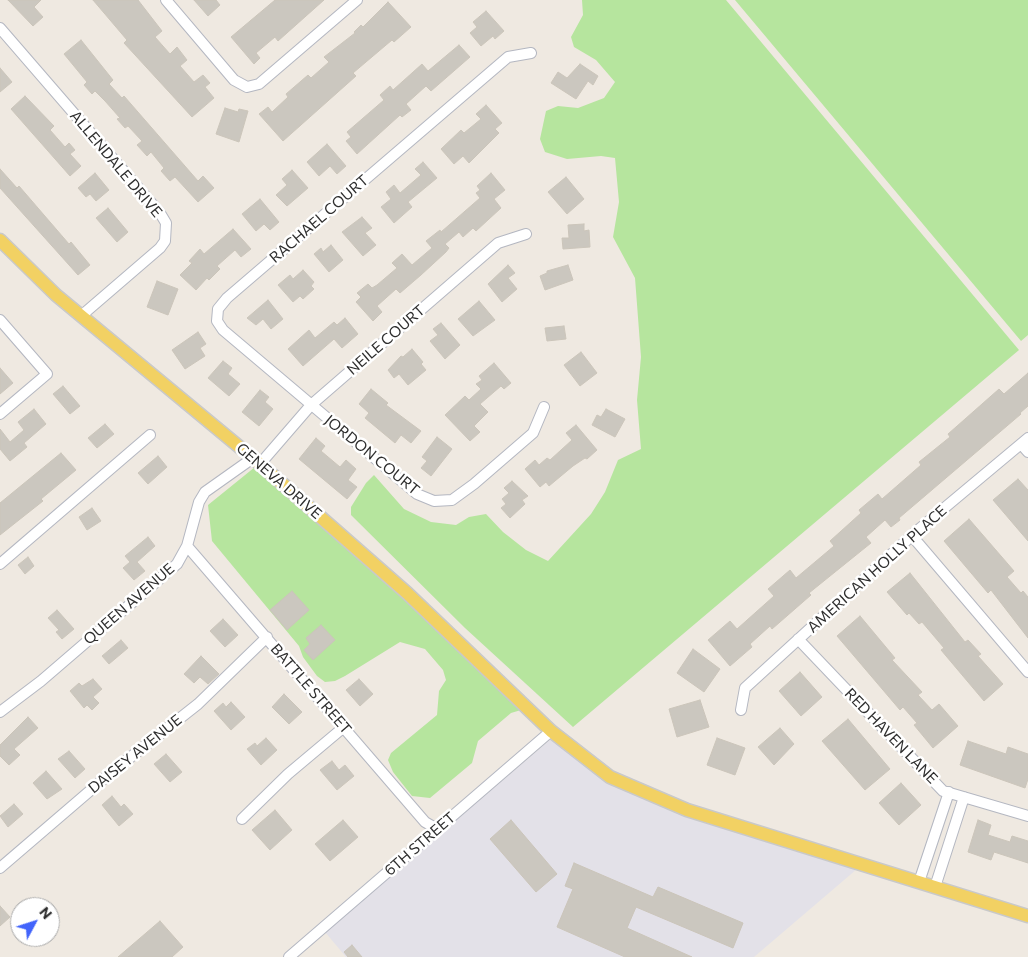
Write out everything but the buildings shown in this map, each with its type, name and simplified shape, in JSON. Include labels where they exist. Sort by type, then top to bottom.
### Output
[{"type":"main road","name":"GENEVA DRIVE","points":[[0,240],[36,277],[257,461],[407,593],[551,731],[610,777],[687,810],[1028,916]]},
{"type":"street","points":[[166,0],[234,80],[247,87],[259,84],[357,0]]},
{"type":"street","name":"ALLENDALE DRIVE","points":[[0,28],[166,223],[165,240],[160,248],[81,316]]},
{"type":"street","name":"RACHAEL COURT","points":[[311,404],[223,330],[218,321],[218,309],[227,298],[508,57],[531,53]]},
{"type":"street","name":"NEILE COURT","points":[[257,461],[311,404],[498,243],[526,234]]},
{"type":"street","points":[[0,320],[47,374],[0,414]]},
{"type":"street","name":"JORDON COURT","points":[[311,404],[417,494],[434,501],[452,500],[474,484],[532,433],[544,407]]},
{"type":"street","points":[[0,564],[150,435]]},
{"type":"street","name":"AMERICAN HOLLY PLACE","points":[[741,710],[745,688],[912,536],[1026,444]]},
{"type":"street","name":"QUEEN AVENUE","points":[[0,712],[41,681],[177,564],[187,546],[199,502],[205,492],[257,461]]},
{"type":"street","points":[[912,536],[1028,672]]},
{"type":"street","name":"BATTLE STREET","points":[[187,546],[425,822],[437,829]]},
{"type":"street","name":"DAISEY AVENUE","points":[[0,868],[113,771],[198,704],[267,637]]},
{"type":"street","name":"RED HAVEN LANE","points":[[798,639],[943,791],[1028,816]]},
{"type":"street","points":[[242,819],[288,774],[344,727]]},
{"type":"street","name":"6TH STREET","points":[[288,957],[551,731]]},
{"type":"street","points":[[919,882],[949,792]]},
{"type":"street","points":[[935,887],[964,797]]},
{"type":"street","points":[[935,836],[949,842]]},
{"type":"shaded area","points":[[551,739],[608,782],[680,814],[857,869],[754,957],[346,957],[325,932]]},
{"type":"green space","points":[[582,0],[726,0],[1019,350],[573,727],[465,628],[351,515],[351,507],[366,483],[374,475],[404,509],[431,522],[456,525],[469,517],[486,514],[503,532],[526,550],[548,561],[591,514],[605,492],[618,460],[641,449],[637,400],[641,357],[635,278],[613,237],[619,202],[615,158],[601,156],[567,159],[545,152],[540,139],[546,111],[558,106],[578,108],[604,98],[615,82],[596,60],[574,47],[571,37],[583,15]]},
{"type":"green space","points":[[735,0],[1028,0],[1028,335],[1021,341]]},
{"type":"green space","points":[[255,467],[403,597],[521,710],[511,713],[478,741],[472,763],[430,798],[412,796],[393,772],[388,760],[391,753],[437,715],[439,691],[446,680],[443,670],[425,649],[400,642],[345,676],[335,681],[325,682],[317,676],[303,657],[299,646],[212,541],[208,505]]}]
